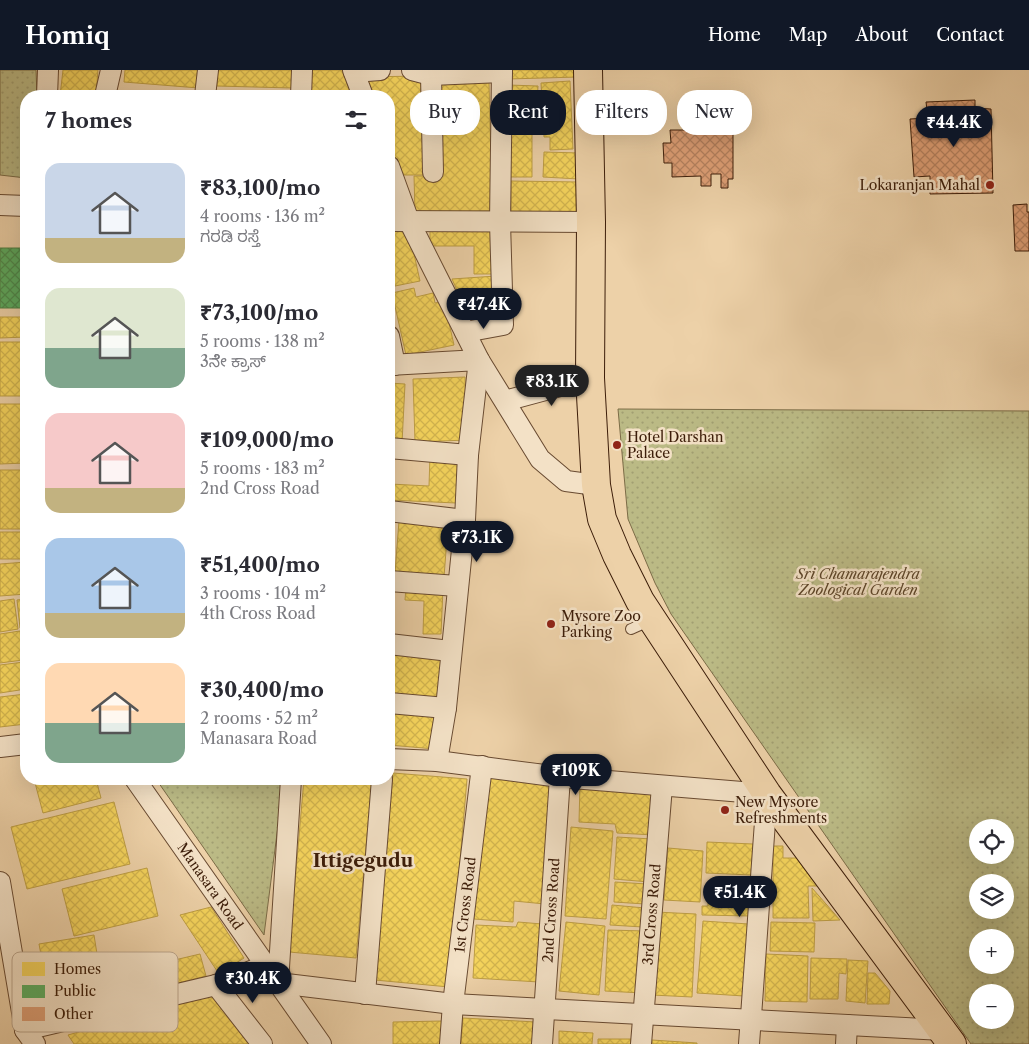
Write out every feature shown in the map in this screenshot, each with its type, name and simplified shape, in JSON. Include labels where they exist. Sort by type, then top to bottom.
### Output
[{"type":"main road","points":[[588,70],[591,222],[590,378],[596,485],[602,519],[617,555],[640,601],[642,624],[946,1039]]},
{"type":"street","points":[[47,90],[48,70]]},
{"type":"street","points":[[106,90],[111,70]]},
{"type":"street","points":[[206,90],[208,70]]},
{"type":"street","points":[[300,90],[302,70]]},
{"type":"street","points":[[361,90],[354,71],[380,70]]},
{"type":"street","points":[[433,172],[422,73],[502,71],[500,222],[503,325],[465,332]]},
{"type":"street","points":[[395,182],[409,221],[479,360],[540,459],[566,481],[596,485]]},
{"type":"street","points":[[0,205],[20,206]]},
{"type":"street","points":[[395,220],[591,222]]},
{"type":"street","points":[[395,365],[479,360]]},
{"type":"street","points":[[437,761],[446,708],[464,520],[468,454],[479,360]]},
{"type":"street","points":[[505,401],[590,378]]},
{"type":"street","points":[[395,448],[468,454]]},
{"type":"street","points":[[395,512],[464,520]]},
{"type":"street","points":[[395,581],[457,586]]},
{"type":"street","points":[[395,645],[450,651]]},
{"type":"street","points":[[395,704],[446,708]]},
{"type":"street","points":[[0,746],[20,744]]},
{"type":"street","points":[[395,758],[437,761],[662,786],[766,794],[748,1044]]},
{"type":"street","name":"1st Cross Road","points":[[450,1044],[453,1004],[482,766]]},
{"type":"street","name":"2nd Cross Road","points":[[542,1044],[560,776]]},
{"type":"street","name":"Manasara Road","points":[[139,785],[321,1044]]},
{"type":"street","points":[[291,785],[278,983],[453,1004],[750,1020],[846,1034],[946,1039]]},
{"type":"street","points":[[365,994],[382,785]]},
{"type":"street","name":"3rd Cross Road","points":[[641,1044],[662,786]]},
{"type":"street","points":[[0,882],[14,952]]},
{"type":"street","points":[[178,996],[216,985],[266,965]]},
{"type":"street","points":[[216,985],[262,1044]]},
{"type":"street","points":[[30,1037],[48,1032]]},
{"type":"green space","points":[[0,70],[36,70],[37,90],[20,90],[20,177],[0,175]]},
{"type":"green space","name":"Sri Chamarajendra Zoological Garden","points":[[618,409],[1029,411],[1029,1044],[971,1044],[671,614],[655,583],[628,519]]},
{"type":"green space","points":[[160,785],[283,785],[264,935]]},
{"type":"building: Homes","points":[[63,70],[98,70],[96,90],[61,90]]},
{"type":"building: Homes","points":[[125,70],[200,70],[199,88],[124,82]]},
{"type":"building: Homes","points":[[217,70],[293,70],[292,88],[217,86]]},
{"type":"building: Homes","points":[[311,70],[344,70],[349,90],[311,90]]},
{"type":"building: Homes","points":[[508,70],[578,70],[578,77],[508,79]]},
{"type":"building: Homes","points":[[424,76],[424,90],[410,90],[410,135],[425,135],[426,175],[398,175],[395,167],[395,90],[364,90],[359,77]]},
{"type":"building: Homes","points":[[570,81],[573,149],[550,150],[550,137],[544,137],[544,135],[566,135],[566,90],[541,90],[541,83]]},
{"type":"building: Homes","points":[[489,82],[492,211],[415,213],[414,176],[440,176],[439,135],[480,135],[480,90],[437,90],[437,83]]},
{"type":"building: Homes","points":[[508,85],[538,86],[538,90],[508,90]]},
{"type":"building: Homes","points":[[509,135],[532,135],[532,177],[510,177]]},
{"type":"building: Homes","points":[[544,152],[580,153],[579,179],[543,177]]},
{"type":"building: Homes","points":[[511,181],[579,182],[579,213],[511,212]]},
{"type":"building: Homes","points":[[408,227],[420,281],[395,286],[395,230]]},
{"type":"building: Homes","points":[[430,228],[497,228],[497,274],[474,274],[474,246],[430,246]]},
{"type":"building: Homes","points":[[496,276],[499,320],[471,322],[452,279]]},
{"type":"building: Homes","points":[[414,288],[416,297],[433,293],[435,303],[444,301],[454,345],[406,355],[395,306],[395,292]]},
{"type":"building: Homes","points":[[0,317],[20,317],[20,337],[0,338]]},
{"type":"building: Homes","points":[[0,342],[20,342],[20,396],[0,396]]},
{"type":"building: Homes","points":[[465,377],[467,440],[415,442],[413,379]]},
{"type":"building: Homes","points":[[395,383],[405,384],[402,443],[395,442]]},
{"type":"building: Homes","points":[[0,404],[20,404],[20,463],[0,464]]},
{"type":"building: Homes","points":[[430,455],[458,456],[456,503],[395,500],[395,484],[429,486]]},
{"type":"building: Homes","points":[[0,470],[20,470],[20,529],[0,529]]},
{"type":"building: Homes","points":[[399,521],[448,525],[444,577],[395,573]]},
{"type":"building: Homes","points":[[0,532],[20,532],[20,559],[0,559]]},
{"type":"building: Homes","points":[[20,562],[20,594],[0,596],[0,564]]},
{"type":"building: Homes","points":[[406,587],[443,588],[441,634],[423,634],[424,601],[405,600]]},
{"type":"building: Homes","points":[[14,599],[18,629],[0,632],[0,601]]},
{"type":"building: Homes","points":[[17,600],[20,600],[20,628]]},
{"type":"building: Homes","points":[[20,631],[20,660],[0,663],[0,634]]},
{"type":"building: Homes","points":[[395,654],[445,659],[442,698],[395,694]]},
{"type":"building: Homes","points":[[20,662],[20,690],[0,693],[0,665]]},
{"type":"building: Homes","points":[[20,695],[20,725],[0,727],[0,697]]},
{"type":"building: Homes","points":[[395,708],[438,712],[435,749],[395,746]]},
{"type":"building: Homes","points":[[395,773],[467,779],[449,987],[375,980],[392,785],[395,785]]},
{"type":"building: Homes","points":[[485,777],[554,782],[545,904],[514,901],[513,922],[474,919]]},
{"type":"building: Homes","points":[[580,784],[656,788],[654,835],[617,833],[615,824],[579,822]]},
{"type":"building: Homes","points":[[36,785],[98,785],[101,798],[43,813]]},
{"type":"building: Homes","points":[[303,785],[371,785],[356,958],[289,952]]},
{"type":"building: Homes","points":[[114,802],[130,864],[27,889],[11,827]]},
{"type":"building: Homes","points":[[571,827],[613,831],[606,919],[565,916]]},
{"type":"building: Homes","points":[[617,837],[652,839],[649,882],[614,879]]},
{"type":"building: Homes","points":[[707,842],[753,844],[751,875],[706,873]]},
{"type":"building: Homes","points":[[773,846],[783,846],[783,858],[802,858],[820,886],[808,886],[809,918],[773,918]]},
{"type":"building: Homes","points":[[668,848],[703,851],[700,902],[664,900]]},
{"type":"building: Homes","points":[[147,868],[158,916],[74,936],[62,889]]},
{"type":"building: Homes","points":[[615,882],[647,884],[645,904],[614,902]]},
{"type":"building: Homes","points":[[708,884],[750,885],[749,916],[702,915],[702,906],[708,906]]},
{"type":"building: Homes","points":[[812,888],[840,920],[813,921]]},
{"type":"building: Homes","points":[[612,905],[645,908],[643,927],[610,925]]},
{"type":"building: Homes","points":[[211,907],[244,958],[219,974],[180,915]]},
{"type":"building: Homes","points":[[656,912],[696,914],[692,997],[652,995]]},
{"type":"building: Homes","points":[[703,921],[749,924],[744,996],[697,993]]},
{"type":"building: Homes","points":[[518,922],[542,924],[539,982],[473,978],[476,925],[516,927]]},
{"type":"building: Homes","points":[[566,922],[605,926],[599,995],[559,991]]},
{"type":"building: Homes","points":[[771,922],[815,923],[814,952],[770,951]]},
{"type":"building: Homes","points":[[608,930],[645,931],[642,993],[605,991]]},
{"type":"building: Homes","points":[[94,935],[97,952],[40,952],[39,944]]},
{"type":"building: Homes","points":[[200,954],[206,976],[178,983],[178,959]]},
{"type":"building: Homes","points":[[766,954],[808,956],[807,1002],[765,1001]]},
{"type":"building: Homes","points":[[811,958],[847,959],[846,974],[839,973],[838,999],[810,999]]},
{"type":"building: Homes","points":[[848,960],[868,961],[865,1003],[846,1001]]},
{"type":"building: Homes","points":[[868,973],[875,973],[890,991],[889,1004],[867,1004]]},
{"type":"building: Homes","points":[[212,994],[250,1044],[74,1044],[68,1035],[79,1032],[178,1032],[178,1004]]},
{"type":"building: Homes","points":[[463,1018],[536,1022],[535,1044],[461,1044]]},
{"type":"building: Homes","points":[[442,1021],[442,1044],[393,1044],[393,1022]]},
{"type":"building: Homes","points":[[559,1031],[593,1033],[592,1044],[559,1044]]},
{"type":"building: Homes","points":[[598,1039],[631,1039],[631,1044],[598,1044]]},
{"type":"building: Homes","points":[[652,1040],[697,1043],[697,1044],[652,1044]]},
{"type":"building: Public","points":[[0,248],[20,248],[20,308],[0,308]]},
{"type":"building: Other","points":[[975,100],[975,108],[991,109],[993,193],[930,194],[930,176],[914,177],[910,119],[928,118],[926,102]]},
{"type":"building: Other","points":[[670,130],[677,130],[677,135],[733,135],[733,179],[728,179],[728,188],[721,188],[721,174],[711,174],[711,186],[701,186],[701,176],[672,177],[672,163],[664,163],[663,143],[671,143]]},
{"type":"building: Other","points":[[1027,204],[1027,212],[1029,212],[1029,251],[1015,251],[1013,205]]},
{"type":"place","name":"Lokaranjan Mahal","points":[[990,185]]},
{"type":"place","name":"Hotel Darshan Palace","points":[[617,445]]},
{"type":"place","name":"Mysore Zoo Parking","points":[[551,624]]},
{"type":"place","name":"New Mysore Refreshments","points":[[725,810]]},
{"type":"district","name":"Ittigegudu","points":[[363,860]]}]
